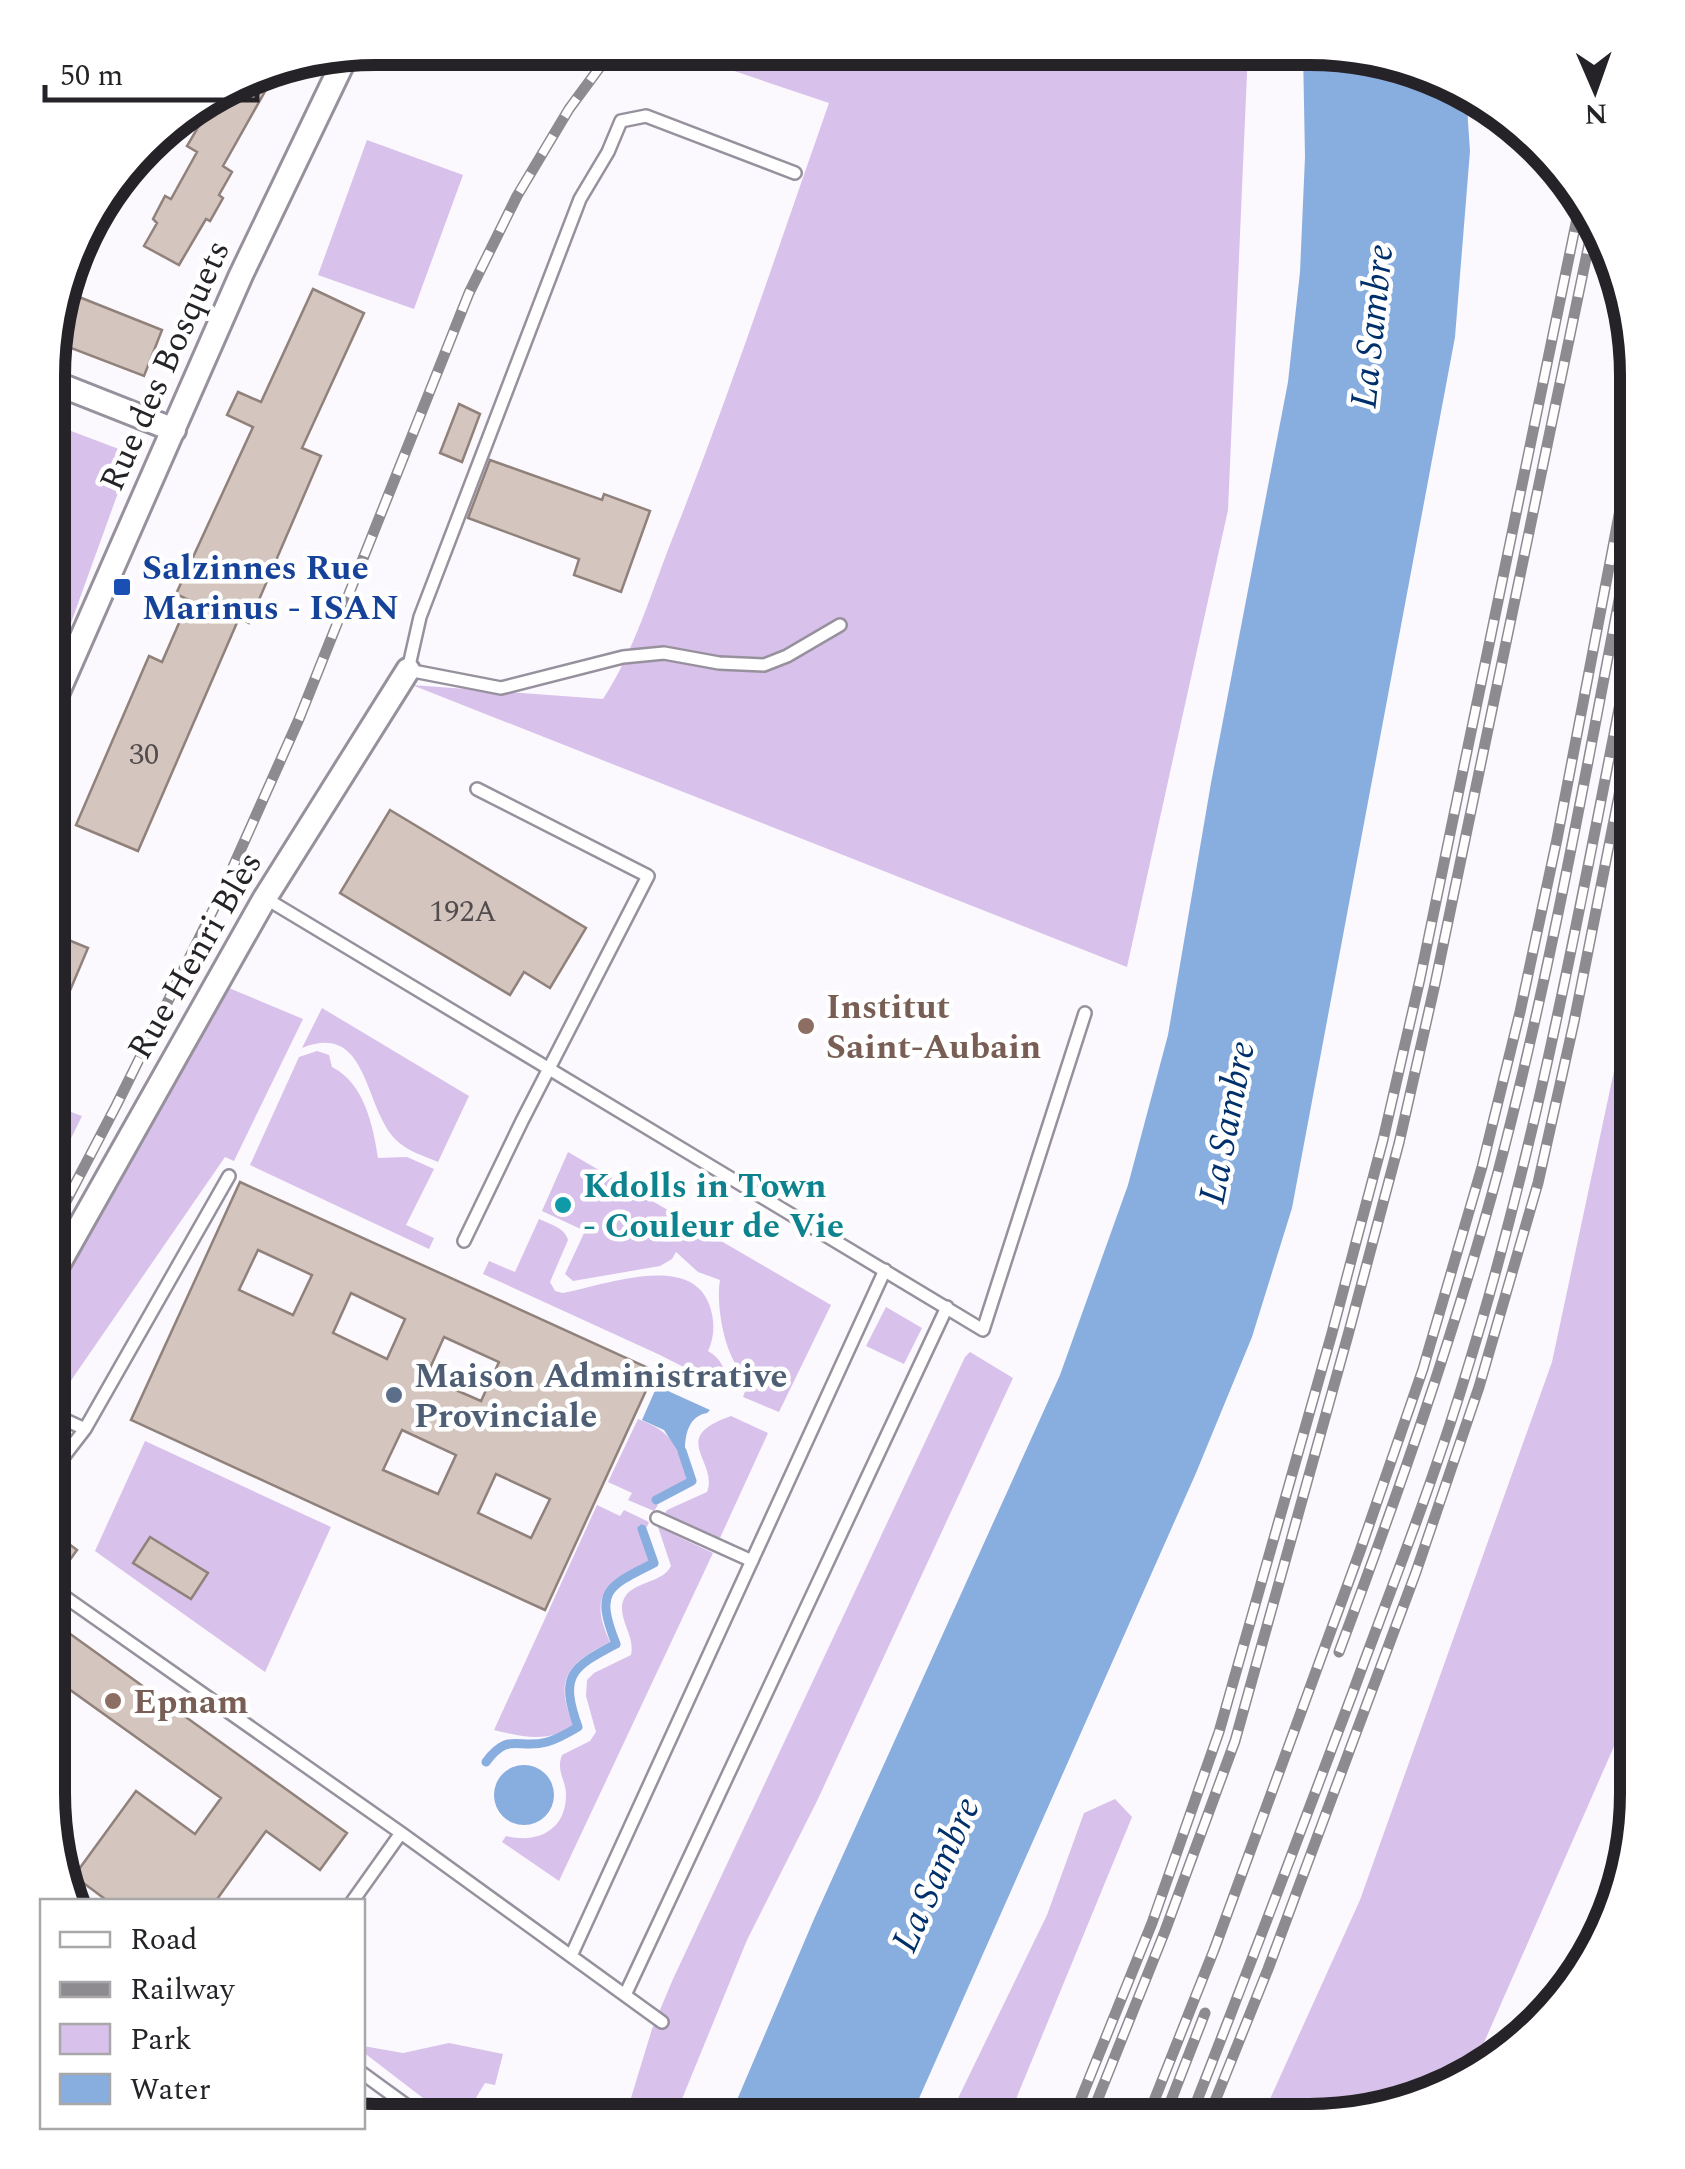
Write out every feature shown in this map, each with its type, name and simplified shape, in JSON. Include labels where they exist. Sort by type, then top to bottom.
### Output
[{"type":"street","name":"Rue des Bosquets","points":[[65,676],[241,275],[340,68]]},
{"type":"street","points":[[65,387],[174,430]]},
{"type":"street","name":"Rue Henri Blès","points":[[65,1251],[265,898],[408,670]]},
{"type":"lane","points":[[795,174],[646,116],[621,122],[580,199],[420,617],[408,670],[501,688],[624,657],[664,653],[719,663],[764,665],[840,625]]},
{"type":"lane","points":[[464,1241],[648,876],[477,789]]},
{"type":"lane","points":[[265,898],[983,1330],[1084,1014]]},
{"type":"lane","points":[[65,1455],[85,1429],[229,1176]]},
{"type":"lane","points":[[571,1956],[885,1270]]},
{"type":"lane","points":[[625,1995],[947,1308]]},
{"type":"lane","points":[[65,1420],[85,1429]]},
{"type":"lane","points":[[657,1518],[752,1561]]},
{"type":"lane","points":[[65,1597],[662,2022]]},
{"type":"lane","points":[[354,1899],[401,1833]]},
{"type":"lane","points":[[365,2076],[403,2103]]},
{"type":"green space","points":[[1247,65],[1228,510],[1127,967],[412,685],[603,699],[642,620],[734,375],[829,103],[718,66]]},
{"type":"green space","points":[[367,140],[463,175],[414,309],[318,275]]},
{"type":"green space","points":[[65,429],[132,454],[65,639]]},
{"type":"green space","points":[[224,986],[303,1019],[234,1161],[225,1157],[70,1382],[65,1380],[65,1279]]},
{"type":"green space","points":[[322,1008],[469,1096],[438,1162],[396,1140],[385,1125],[362,1072],[340,1046],[324,1043],[302,1048]]},
{"type":"green space","points":[[1620,1045],[1619,1735],[1480,2052],[1428,2080],[1370,2098],[1268,2103],[1360,1900],[1552,1362]]},
{"type":"green space","points":[[317,1051],[329,1055],[332,1067],[359,1094],[370,1119],[378,1158],[407,1157],[434,1169],[406,1225],[434,1238],[429,1249],[250,1165],[299,1057]]},
{"type":"green space","points":[[65,1110],[82,1116],[65,1151]]},
{"type":"green space","points":[[568,1152],[831,1305],[779,1412],[743,1397],[748,1384],[724,1334],[720,1280],[698,1272],[676,1252],[660,1266],[573,1281],[565,1274],[585,1231],[542,1211]]},
{"type":"green space","points":[[539,1219],[560,1229],[568,1240],[550,1282],[555,1291],[563,1293],[644,1276],[683,1279],[699,1288],[712,1316],[713,1334],[708,1351],[723,1367],[727,1389],[483,1274],[489,1261],[515,1272]]},
{"type":"green space","points":[[886,1307],[922,1328],[904,1364],[866,1346]]},
{"type":"green space","points":[[970,1352],[1013,1378],[817,1801],[747,1940],[680,2103],[629,2103],[652,2029],[673,1979]]},
{"type":"green space","points":[[731,1416],[768,1433],[720,1538],[665,1513],[707,1492],[709,1481],[698,1442],[712,1424]]},
{"type":"green space","points":[[638,1419],[659,1429],[672,1442],[689,1480],[653,1498],[652,1502],[658,1505],[654,1511],[628,1500],[632,1493],[608,1482]]},
{"type":"green space","points":[[145,1441],[331,1527],[265,1672],[95,1551]]},
{"type":"green space","points":[[597,1505],[620,1516],[624,1510],[649,1522],[647,1527],[639,1525],[638,1530],[650,1562],[613,1583],[601,1600],[603,1625],[610,1642],[575,1665],[565,1684],[574,1726],[544,1737],[494,1730]]},
{"type":"green space","points":[[658,1527],[713,1553],[559,1881],[502,1842],[506,1836],[539,1836],[562,1816],[566,1793],[560,1770],[562,1755],[590,1741],[596,1732],[586,1696],[587,1680],[631,1655],[622,1613],[625,1598],[671,1566]]},
{"type":"green space","points":[[1115,1799],[1132,1817],[1014,2103],[956,2103],[1047,1915],[1084,1813]]},
{"type":"green space","points":[[449,2043],[503,2054],[495,2085],[485,2083],[473,2103],[430,2103],[365,2054],[365,2046],[403,2053]]},
{"type":"water","name":"La Sambre","points":[[1303,65],[1389,76],[1467,108],[1470,151],[1455,337],[1292,1208],[1252,1337],[1196,1473],[917,2103],[736,2103],[814,1919],[1060,1375],[1128,1185],[1168,1035],[1211,783],[1288,382],[1300,272],[1305,157]]},
{"type":"water","points":[[657,1386],[710,1410],[692,1422],[685,1450],[679,1453],[664,1430],[642,1420]]},
{"type":"water","points":[[524,1765],[546,1773],[554,1795],[546,1817],[524,1825],[502,1817],[494,1795],[502,1773]]},
{"type":"building","points":[[269,85],[223,166],[232,172],[219,195],[223,198],[179,265],[144,246],[157,223],[153,219],[165,196],[171,199],[197,152],[187,146],[200,124],[197,122],[220,107]]},
{"type":"building","points":[[313,289],[364,313],[302,448],[321,456],[249,623],[239,618],[138,851],[76,825],[149,656],[162,662],[189,600],[176,594],[253,427],[227,415],[238,392],[261,402]]},
{"type":"building","points":[[76,296],[162,330],[144,376],[67,347]]},
{"type":"building","points":[[459,404],[480,414],[462,462],[440,453]]},
{"type":"building","points":[[490,460],[602,500],[604,494],[650,511],[621,592],[574,575],[579,559],[468,518]]},
{"type":"building","points":[[390,810],[586,928],[550,988],[524,972],[510,995],[340,893]]},
{"type":"building","points":[[65,939],[88,948],[65,1002]]},
{"type":"building","name":"Maison Administrative Provinciale","points":[[240,1182],[655,1371],[545,1610],[131,1420]],"holes":[[[258,1250],[312,1275],[293,1315],[239,1290]],[[351,1293],[405,1319],[387,1359],[333,1333]],[[444,1337],[499,1362],[481,1401],[426,1377]],[[402,1430],[456,1455],[438,1494],[383,1470]],[[496,1474],[550,1499],[531,1538],[478,1513]]]},
{"type":"building","points":[[150,1537],[208,1573],[191,1599],[133,1563]]},
{"type":"building","points":[[65,1541],[77,1550],[65,1567]]},
{"type":"building","points":[[65,1630],[347,1833],[320,1870],[266,1831],[217,1899],[105,1899],[78,1879],[76,1873],[136,1791],[195,1834],[221,1798],[65,1686]]},
{"type":"waterway","points":[[656,1500],[692,1481],[682,1451]]},
{"type":"waterway","points":[[486,1762],[508,1744],[547,1742],[578,1727],[570,1696],[573,1675],[588,1660],[616,1644],[606,1612],[609,1593],[625,1578],[654,1563],[642,1529]]},
{"type":"railway","points":[[65,1203],[220,896],[299,719],[469,293],[517,196],[569,109],[601,66]]},
{"type":"railway","points":[[1079,2103],[1152,1923],[1219,1732],[1383,1140],[1420,979],[1577,219]]},
{"type":"railway","points":[[1096,2103],[1235,1741],[1399,1143],[1589,243]]},
{"type":"railway","points":[[1153,2103],[1214,1950],[1423,1369],[1482,1167],[1520,1012],[1620,510]]},
{"type":"railway","points":[[1339,1652],[1424,1414],[1498,1172],[1556,924],[1620,595]]},
{"type":"railway","points":[[1196,2103],[1396,1576],[1464,1380],[1540,1096],[1620,704]]},
{"type":"railway","points":[[1214,2103],[1416,1572],[1479,1387],[1538,1183],[1620,791]]},
{"type":"railway","points":[[1170,2103],[1205,2013]]},
{"type":"place","name":"Salzinnes Rue Marinus - ISAN","points":[[122,587]]},
{"type":"place","name":"Institut Saint-Aubain","points":[[806,1026]]},
{"type":"place","name":"Kdolls in Town - Couleur de Vie","points":[[563,1205]]},
{"type":"place","name":"Maison Administrative Provinciale","points":[[394,1395]]},
{"type":"place","name":"Epnam","points":[[113,1701]]}]
